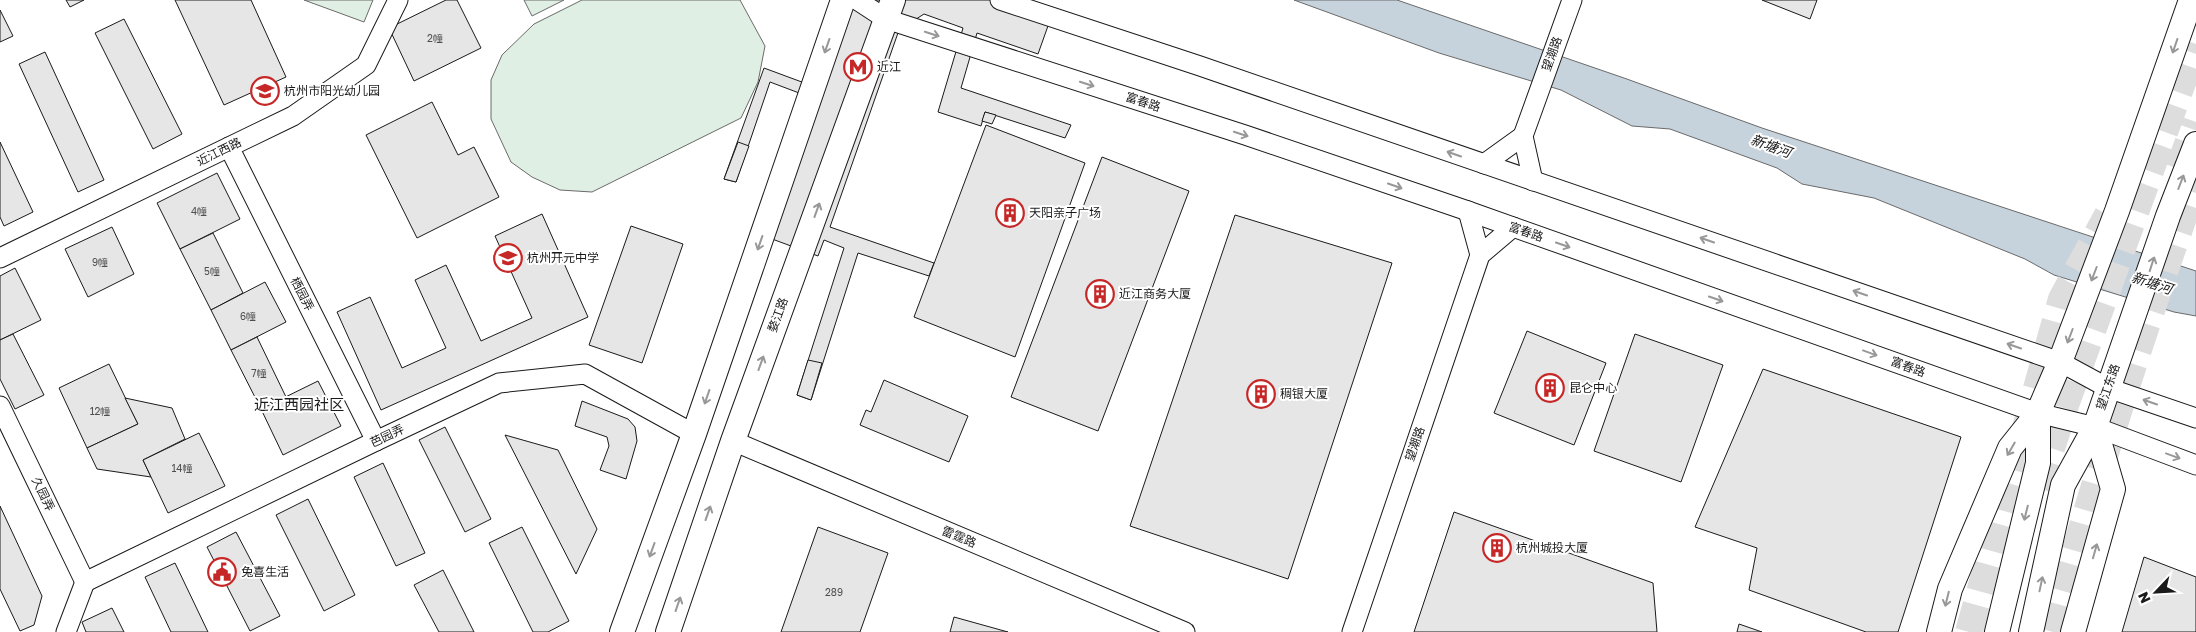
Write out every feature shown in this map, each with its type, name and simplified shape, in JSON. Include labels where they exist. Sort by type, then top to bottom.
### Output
[{"type":"main road","points":[[622,632],[694,434],[843,0]]},
{"type":"main road","points":[[1939,632],[1950,589],[2010,448],[2038,413],[2060,362],[2117,212],[2191,0]]},
{"type":"main road","name":"婺江路","points":[[668,632],[732,441],[889,9]]},
{"type":"main road","name":"望江东路","points":[[2031,632],[2063,485],[2095,427],[2167,219],[2196,144]]},
{"type":"main road","points":[[1997,632],[2038,463],[2038,413]]},
{"type":"main road","points":[[2073,632],[2113,489],[2095,427]]},
{"type":"street","name":"近江西路","points":[[0,258],[292,116],[366,65],[398,0]]},
{"type":"street","name":"富春路","points":[[857,0],[889,9],[1245,135],[1468,211],[2038,413],[2095,427],[2196,464]]},
{"type":"street","points":[[1000,0],[1200,66],[2060,362],[2108,388],[2196,418]]},
{"type":"street","name":"望潮路","points":[[1526,128],[1572,0]]},
{"type":"street","points":[[1484,164],[1526,128]]},
{"type":"street","points":[[1526,128],[1533,181]]},
{"type":"street","name":"栖园弄","points":[[229,147],[376,441]]},
{"type":"street","points":[[1468,211],[1480,256]]},
{"type":"street","name":"望潮路","points":[[1352,632],[1480,256],[1513,227]]},
{"type":"street","name":"芭园弄","points":[[86,582],[499,383],[585,374],[694,434]]},
{"type":"street","name":"久园弄","points":[[0,406],[86,582]]},
{"type":"street","name":"雷霆路","points":[[732,441],[1185,632]]},
{"type":"street","points":[[66,632],[86,582]]},
{"type":"green space","points":[[304,0],[373,0],[364,22]]},
{"type":"green space","points":[[524,0],[564,0],[532,16]]},
{"type":"green space","points":[[582,0],[740,0],[765,46],[758,82],[741,118],[592,192],[560,190],[532,177],[511,162],[491,119],[491,80],[502,55],[534,24]]},
{"type":"water","name":"新塘河","points":[[1294,0],[1397,0],[1624,78],[1762,128],[2196,271],[2196,316],[2174,312],[2054,275],[2025,259],[1874,198],[1802,184],[1777,168],[1670,129],[1632,126],[1561,90],[1439,53]]},
{"type":"building","points":[[66,0],[84,0],[70,7]]},
{"type":"building","points":[[175,0],[251,0],[286,77],[224,105]]},
{"type":"building","points":[[446,0],[457,0],[481,48],[414,81],[389,28]]},
{"type":"building","name":"近江","points":[[836,0],[1028,0],[1054,9],[1038,54],[977,33],[961,88],[1071,125],[1065,138],[985,112],[981,126],[938,112],[963,28],[924,14],[899,30],[830,227],[934,263],[929,276],[858,253],[811,400],[797,395],[844,248],[824,240],[818,256],[764,236],[815,99],[770,82],[736,182],[724,179],[764,68],[818,88]]},
{"type":"building","points":[[1762,0],[1817,0],[1810,19]]},
{"type":"building","points":[[0,10],[13,36],[0,42]]},
{"type":"building","points":[[124,19],[182,134],[153,149],[95,33]]},
{"type":"building","points":[[45,52],[104,180],[78,192],[19,64]]},
{"type":"building","points":[[432,102],[458,155],[474,147],[499,197],[417,238],[366,135]]},
{"type":"building","points":[[985,112],[996,115],[992,124],[982,121]]},
{"type":"building","name":"天阳亲子广场","points":[[986,125],[1085,163],[1015,357],[914,317]]},
{"type":"building","points":[[0,142],[33,212],[4,226],[0,217]]},
{"type":"building","points":[[738,142],[749,146],[736,182],[724,179]]},
{"type":"building","name":"近江商务大厦","points":[[1102,157],[1189,191],[1098,431],[1011,397]]},
{"type":"building","points":[[217,173],[240,219],[180,249],[157,203]]},
{"type":"building","points":[[542,214],[588,317],[381,410],[337,312],[370,297],[402,368],[446,348],[415,280],[446,265],[481,341],[532,318],[495,236]]},
{"type":"building","name":"稠银大厦","points":[[1235,215],[1392,263],[1288,579],[1130,526]]},
{"type":"building","points":[[631,226],[683,244],[642,363],[589,345]]},
{"type":"building","points":[[112,227],[134,274],[88,297],[65,249]]},
{"type":"building","points":[[213,233],[243,293],[211,310],[180,249]]},
{"type":"building","points":[[15,268],[41,320],[0,340],[0,276]]},
{"type":"building","points":[[265,282],[286,322],[231,350],[211,310]]},
{"type":"building","name":"昆仑中心","points":[[1527,331],[1606,363],[1574,445],[1494,413]]},
{"type":"building","points":[[13,334],[44,395],[15,409],[0,379],[0,340]]},
{"type":"building","points":[[1635,334],[1723,365],[1681,482],[1594,451]]},
{"type":"building","points":[[257,337],[286,397],[261,409],[231,350]]},
{"type":"building","points":[[808,360],[822,363],[811,400],[797,395]]},
{"type":"building","points":[[109,364],[138,424],[87,448],[59,388]]},
{"type":"building","points":[[1763,369],[1961,437],[1898,632],[1866,632],[1749,590],[1757,548],[1695,527]]},
{"type":"building","points":[[884,380],[968,416],[949,462],[860,425],[866,410],[871,412]]},
{"type":"building","points":[[318,381],[341,426],[283,455],[261,409]]},
{"type":"building","points":[[125,398],[172,408],[185,439],[143,460],[151,477],[97,469],[87,448],[138,424]]},
{"type":"building","points":[[582,401],[628,419],[635,427],[637,441],[626,479],[600,470],[609,446],[607,437],[575,426]]},
{"type":"building","points":[[445,427],[491,519],[465,532],[419,440]]},
{"type":"building","points":[[199,433],[225,486],[168,513],[143,460]]},
{"type":"building","points":[[505,435],[558,450],[597,529],[576,574]]},
{"type":"building","points":[[383,463],[425,553],[396,566],[354,477]]},
{"type":"building","points":[[308,499],[355,595],[324,611],[276,515]]},
{"type":"building","points":[[0,506],[42,596],[34,625],[20,631],[0,589]]},
{"type":"building","name":"杭州城投大厦","points":[[1454,512],[1653,583],[1657,632],[1414,632]]},
{"type":"building","points":[[522,527],[569,621],[548,632],[533,632],[489,543]]},
{"type":"building","points":[[818,527],[888,553],[860,632],[781,632]]},
{"type":"building","points":[[236,532],[280,616],[250,631],[207,547]]},
{"type":"building","points":[[2144,557],[2196,577],[2196,632],[2122,632]]},
{"type":"building","points":[[175,563],[208,632],[171,632],[145,577]]},
{"type":"building","points":[[443,570],[474,632],[439,632],[414,585]]},
{"type":"building","points":[[112,608],[124,632],[86,632],[82,622]]},
{"type":"building","points":[[954,617],[1008,632],[950,632]]},
{"type":"building","points":[[1739,624],[1762,632],[1737,632]]},
{"type":"tunnel","points":[[2038,488],[2065,405],[2196,44]]},
{"type":"tunnel","points":[[2179,169],[2196,122]]},
{"type":"tunnel","points":[[2053,632],[2085,518],[2120,405],[2196,181]]},
{"type":"tunnel","points":[[1969,632],[2062,299],[2108,215]]},
{"type":"place","name":"近江","points":[[858,67]]},
{"type":"place","name":"杭州市阳光幼儿园","points":[[265,91]]},
{"type":"place","name":"天阳亲子广场","points":[[1010,213]]},
{"type":"place","name":"杭州开元中学","points":[[508,258]]},
{"type":"place","name":"近江商务大厦","points":[[1100,294]]},
{"type":"place","name":"昆仑中心","points":[[1550,388]]},
{"type":"place","name":"稠银大厦","points":[[1261,394]]},
{"type":"place","name":"杭州城投大厦","points":[[1497,548]]},
{"type":"place","name":"兔喜生活","points":[[222,572]]},
{"type":"district","name":"近江西园社区","points":[[299,405]]}]
